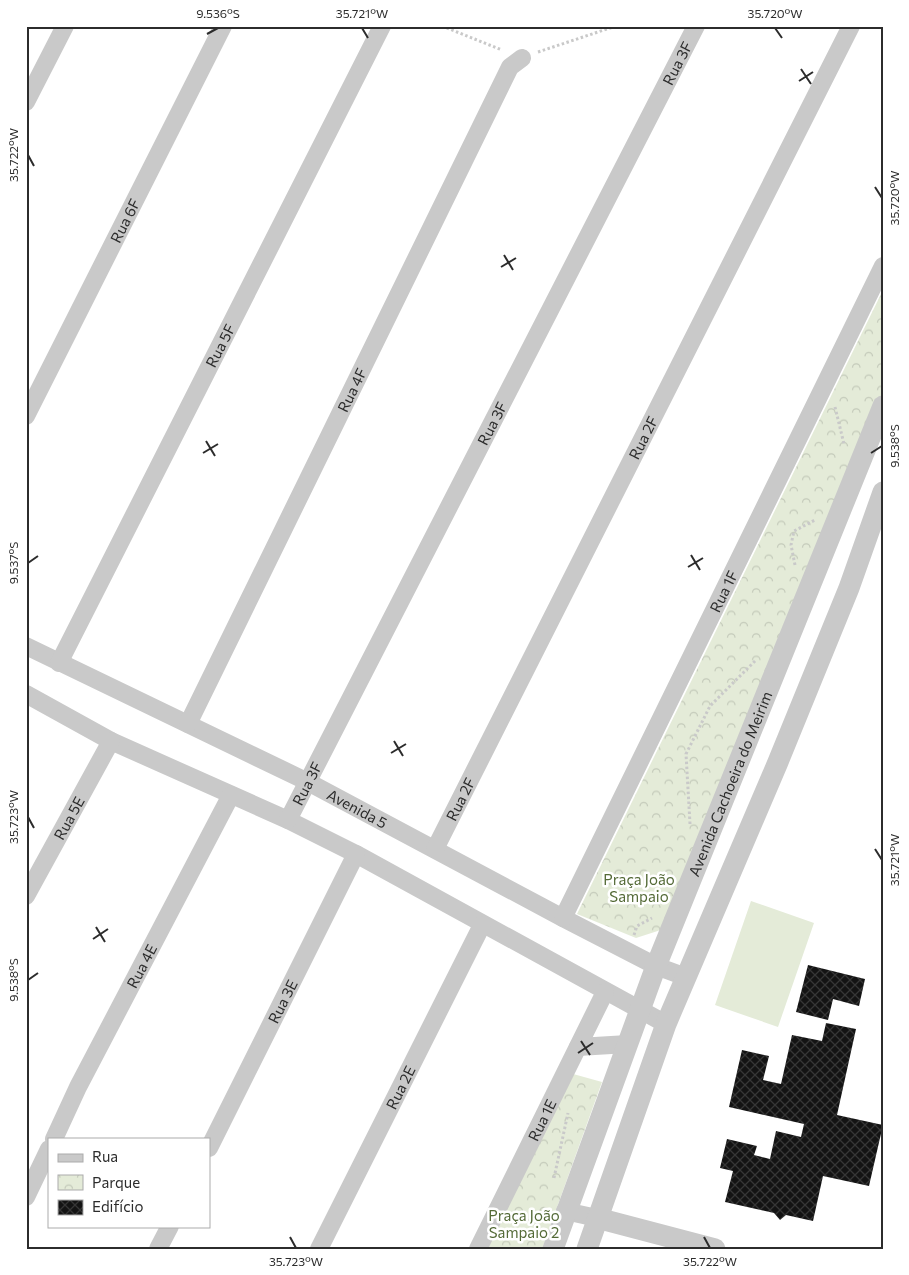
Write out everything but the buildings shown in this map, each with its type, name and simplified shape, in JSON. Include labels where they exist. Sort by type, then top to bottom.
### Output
[{"type":"street","points":[[26,102],[64,26]]},
{"type":"street","name":"Rua 6F","points":[[26,416],[224,26]]},
{"type":"street","name":"Rua 5F","points":[[59,663],[382,26]]},
{"type":"street","name":"Rua 3F","points":[[288,820],[696,26]]},
{"type":"street","name":"Rua 2F","points":[[434,849],[851,26]]},
{"type":"street","name":"Rua 4F","points":[[188,724],[510,67],[522,58]]},
{"type":"street","name":"Rua 1F","points":[[563,918],[883,266]]},
{"type":"street","name":"Avenida Cachoeira do Meirim","points":[[553,1249],[565,1211],[656,966],[883,406]]},
{"type":"street","points":[[587,1249],[666,1024],[778,762],[848,588],[883,492]]},
{"type":"street","name":"Avenida 5","points":[[26,646],[308,782],[656,966],[686,977]]},
{"type":"street","points":[[26,694],[111,741],[288,820],[356,854],[640,1012],[666,1024]]},
{"type":"street","name":"Rua 5E","points":[[26,896],[111,741]]},
{"type":"street","name":"Rua 4E","points":[[54,1138],[78,1087],[230,795]]},
{"type":"street","name":"Rua 3E","points":[[210,1146],[356,854]]},
{"type":"street","name":"Rua 2E","points":[[319,1249],[482,925]]},
{"type":"street","name":"Rua 1E","points":[[478,1249],[605,992]]},
{"type":"street","points":[[578,1047],[628,1044]]},
{"type":"street","points":[[26,1196],[48,1151]]},
{"type":"street","points":[[565,1211],[714,1249]]},
{"type":"street","points":[[158,1249],[169,1228]]},
{"type":"path","points":[[442,26],[522,58],[616,26]]},
{"type":"path","points":[[834,401],[845,447]]},
{"type":"path","points":[[796,570],[791,545],[794,530],[815,520],[818,510]]},
{"type":"path","points":[[690,825],[686,754],[710,706],[758,658]]},
{"type":"path","points":[[627,951],[637,926],[659,915]]},
{"type":"path","points":[[554,1179],[570,1105]]},
{"type":"green space","name":"Praça João Sampaio","points":[[883,290],[883,400],[670,927],[636,938],[577,914]]},
{"type":"green space","points":[[751,901],[814,923],[778,1027],[715,1005]]},
{"type":"green space","name":"Praça João Sampaio 2","points":[[566,1072],[602,1082],[542,1249],[483,1249]]}]
